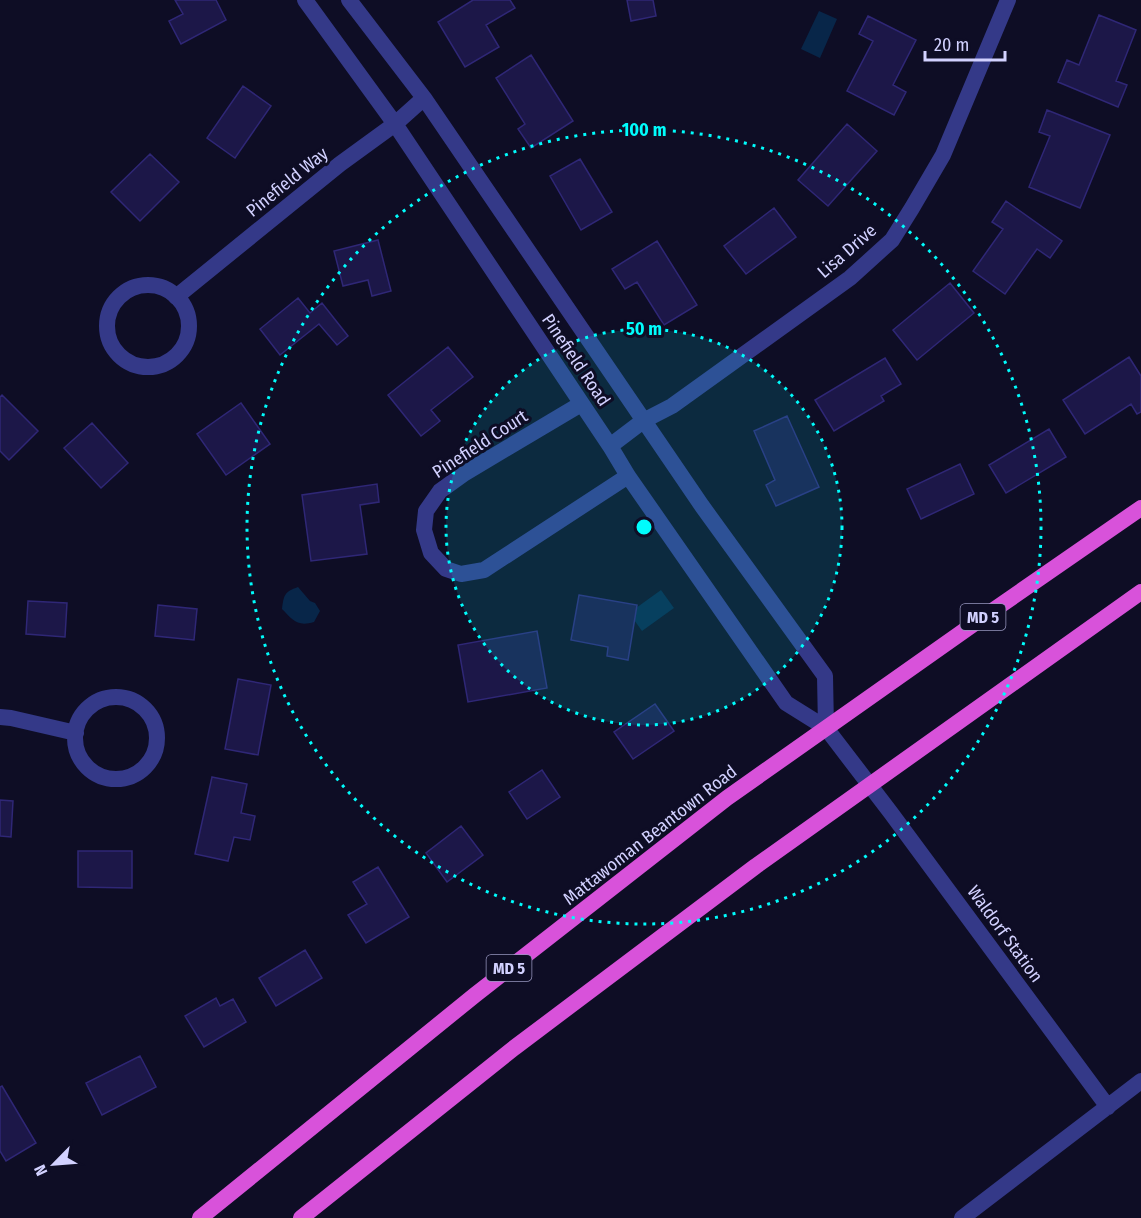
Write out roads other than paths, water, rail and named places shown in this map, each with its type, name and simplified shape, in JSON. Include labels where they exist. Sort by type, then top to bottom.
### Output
[{"type":"highway","name":"Mattawoman Beantown Road","points":[[200,1218],[475,995],[727,798],[1141,508]]},
{"type":"highway","points":[[301,1218],[523,1041],[756,866],[1141,592]]},
{"type":"street","name":"Pinefield Road","points":[[305,0],[395,124],[628,476],[786,703],[826,728],[870,785]]},
{"type":"street","name":"Pinefield Road","points":[[349,0],[424,98],[702,506],[825,676],[826,728]]},
{"type":"street","name":"Lisa Drive","points":[[610,446],[644,421],[672,406],[850,278],[892,240],[944,155],[1008,0]]},
{"type":"street","name":"Pinefield Way","points":[[176,297],[340,164],[395,124],[424,98]]},
{"type":"street","points":[[141,286],[154,286],[176,297],[184,308],[189,332],[177,355],[167,363],[155,367],[142,367],[119,356],[108,333],[108,320],[111,308],[119,297],[141,286]]},
{"type":"street","name":"Pinefield Court","points":[[581,404],[465,473],[440,491],[426,511],[424,530],[431,553],[446,568],[461,574],[484,570],[628,476]]},
{"type":"street","points":[[108,698],[121,698],[134,701],[152,718],[157,743],[154,756],[136,774],[124,779],[112,779],[99,776],[81,759],[76,746],[76,733],[79,721],[86,710],[96,702],[108,698]]},
{"type":"street","points":[[0,717],[76,733]]},
{"type":"street","name":"Waldorf Station","points":[[870,785],[1108,1107]]},
{"type":"street","points":[[962,1218],[1141,1082]]},
{"type":"water","points":[[819,11],[837,19],[820,58],[801,49]]},
{"type":"water","points":[[298,587],[320,611],[314,622],[299,623],[282,609],[286,595]]},
{"type":"water","points":[[661,590],[674,608],[642,631],[629,613]]}]
